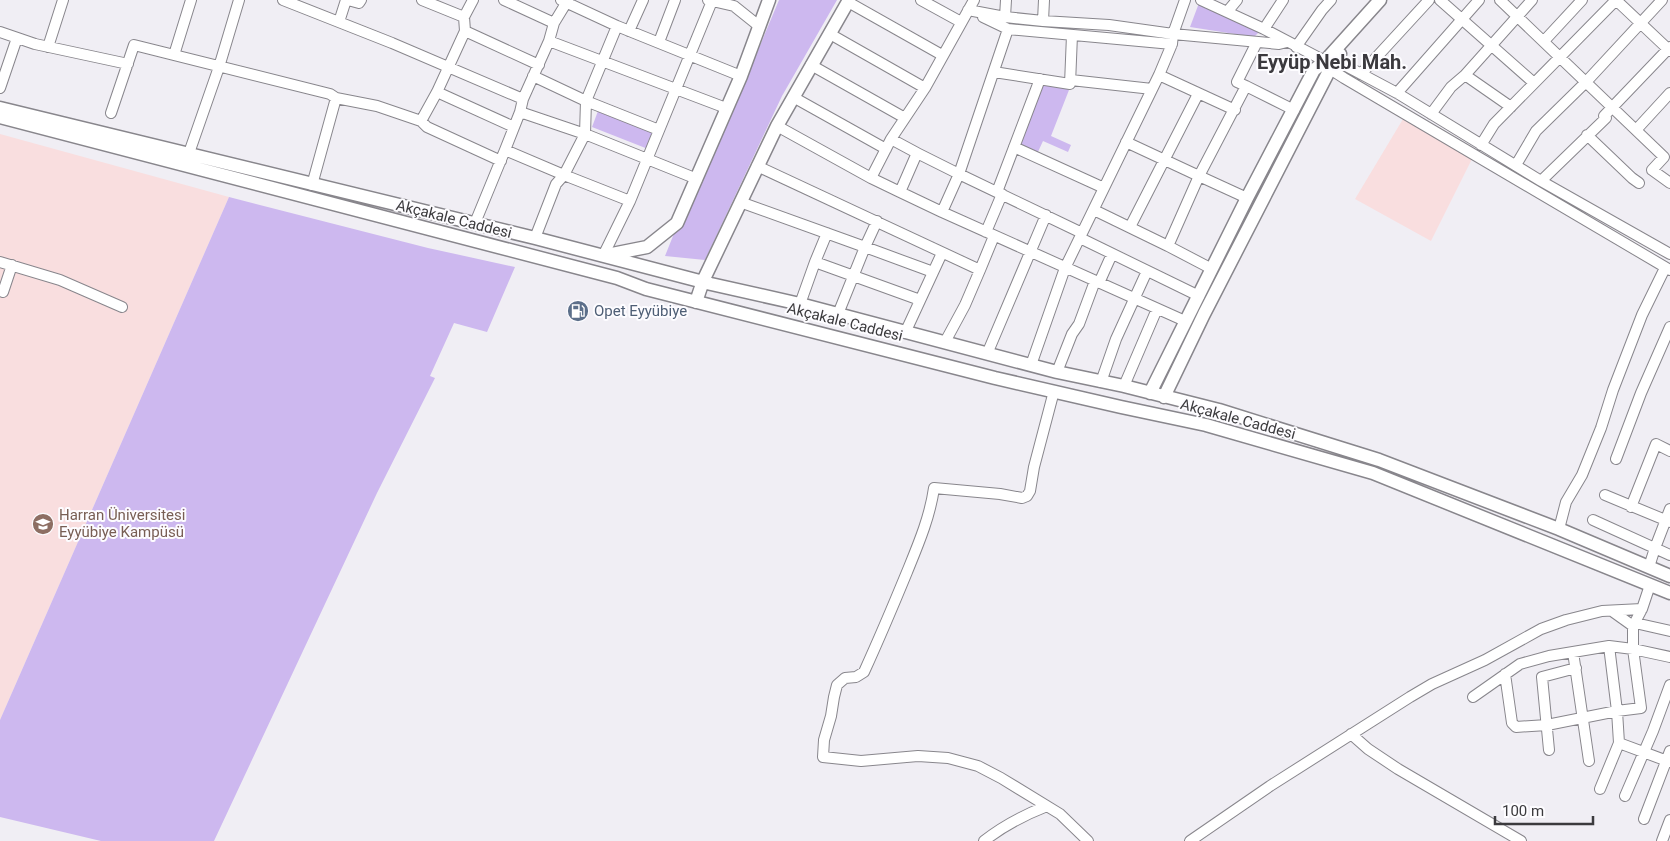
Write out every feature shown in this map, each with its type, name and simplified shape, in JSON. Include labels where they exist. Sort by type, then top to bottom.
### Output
[{"type":"main road","points":[[603,256],[647,246],[677,223],[741,76],[760,26],[767,0]]},
{"type":"main road","points":[[1164,396],[1330,63],[1380,0]]},
{"type":"main road","points":[[1150,393],[1247,198],[1314,70],[1330,63],[1389,0]]},
{"type":"main road","points":[[696,302],[703,281],[777,126],[849,1]]},
{"type":"main road","name":"Akçakale Caddesi","points":[[0,108],[475,223],[800,304],[1056,372],[1124,386],[1219,410],[1379,460],[1560,529],[1670,576]]},
{"type":"main road","name":"Akçakale Caddesi","points":[[0,117],[617,278],[646,289],[696,302],[995,378],[1206,425],[1373,473],[1670,593]]},
{"type":"street","points":[[48,47],[63,0]]},
{"type":"street","points":[[174,55],[192,0]]},
{"type":"street","points":[[188,153],[219,67],[240,0]]},
{"type":"street","points":[[283,0],[522,98]]},
{"type":"street","points":[[339,22],[347,0],[359,3],[361,0]]},
{"type":"street","points":[[422,0],[464,17]]},
{"type":"street","points":[[421,121],[437,92],[465,31],[464,17],[473,0]]},
{"type":"street","points":[[504,0],[554,23]]},
{"type":"street","points":[[629,31],[643,0]]},
{"type":"street","points":[[659,42],[675,0]]},
{"type":"street","points":[[708,0],[734,6],[760,26]]},
{"type":"street","points":[[603,256],[630,200],[712,0]]},
{"type":"street","points":[[921,0],[961,22]]},
{"type":"street","points":[[871,178],[891,139],[925,88],[974,0]]},
{"type":"street","points":[[1005,17],[1006,0]]},
{"type":"street","points":[[1043,21],[1044,0]]},
{"type":"street","points":[[1031,365],[1065,268],[1159,75],[1185,0]]},
{"type":"street","points":[[1201,0],[1264,29],[1330,63],[1668,269],[1642,315],[1582,475],[1566,502],[1560,529]]},
{"type":"street","points":[[1227,12],[1237,0]]},
{"type":"street","points":[[1264,29],[1283,0]]},
{"type":"street","points":[[968,10],[1008,29],[1072,36],[1291,44],[1331,0]]},
{"type":"street","points":[[1361,74],[1429,0]]},
{"type":"street","points":[[1440,0],[1534,82]]},
{"type":"street","points":[[1397,94],[1479,0]]},
{"type":"street","points":[[1500,0],[1636,130],[1667,153],[1652,170],[1670,183]]},
{"type":"street","points":[[1431,114],[1452,87],[1532,0]]},
{"type":"street","points":[[1544,41],[1582,0]]},
{"type":"street","points":[[1481,145],[1494,124],[1616,0],[1669,49],[1604,116],[1606,118],[1541,181]]},
{"type":"street","points":[[1516,165],[1536,131],[1586,82],[1662,0]]},
{"type":"street","points":[[475,223],[520,112],[522,98],[539,65],[554,23],[565,1],[617,26],[741,76]]},
{"type":"street","points":[[849,1],[942,55]]},
{"type":"street","points":[[968,10],[1005,17],[1109,25],[1172,39]]},
{"type":"street","points":[[535,238],[556,184],[564,175],[585,134],[586,100],[617,26]]},
{"type":"street","points":[[942,212],[959,174],[1008,29]]},
{"type":"street","points":[[465,31],[539,65]]},
{"type":"street","points":[[0,32],[48,47],[128,64]]},
{"type":"street","points":[[830,34],[925,88]]},
{"type":"street","points":[[994,72],[1070,84],[1072,36]]},
{"type":"street","points":[[0,88],[16,38]]},
{"type":"street","points":[[549,41],[726,108]]},
{"type":"street","points":[[1257,42],[1237,82],[1294,110]]},
{"type":"street","points":[[111,113],[134,45],[330,94],[336,98],[377,106],[421,121],[427,127],[501,161]]},
{"type":"street","points":[[1330,63],[1361,74],[1397,94],[1541,181],[1670,254]]},
{"type":"street","points":[[811,65],[905,118]]},
{"type":"street","points":[[1159,75],[1235,110]]},
{"type":"street","points":[[1465,75],[1511,107]]},
{"type":"street","points":[[532,76],[659,130]]},
{"type":"street","points":[[945,342],[965,305],[980,270],[999,193],[1040,79]]},
{"type":"street","points":[[1071,80],[1152,89]]},
{"type":"street","points":[[1168,246],[1199,176],[1246,86]]},
{"type":"street","points":[[437,92],[514,126]]},
{"type":"street","points":[[1636,130],[1670,93]]},
{"type":"street","points":[[1130,227],[1198,94]]},
{"type":"street","points":[[792,97],[886,149]]},
{"type":"street","points":[[312,185],[336,98]]},
{"type":"street","points":[[520,112],[585,134],[697,179]]},
{"type":"street","points":[[777,126],[900,192],[1186,321]]},
{"type":"street","points":[[1587,136],[1639,183]]},
{"type":"street","points":[[891,139],[1046,215],[1112,254],[1198,296]]},
{"type":"street","points":[[1126,142],[1247,198]]},
{"type":"street","points":[[1014,147],[1104,188]]},
{"type":"street","points":[[505,150],[630,200]]},
{"type":"street","points":[[900,192],[917,152]]},
{"type":"street","points":[[757,166],[980,270]]},
{"type":"street","points":[[740,202],[933,272]]},
{"type":"street","points":[[1094,210],[1212,269]]},
{"type":"street","points":[[987,354],[1046,215]]},
{"type":"street","points":[[838,314],[877,221]]},
{"type":"street","points":[[800,304],[827,233]]},
{"type":"street","points":[[905,333],[942,253]]},
{"type":"street","points":[[1056,372],[1072,334],[1079,324],[1097,282],[1112,254]]},
{"type":"street","points":[[0,262],[60,280],[122,306]]},
{"type":"street","points":[[815,262],[920,300]]},
{"type":"street","points":[[3,292],[12,266]]},
{"type":"street","points":[[1101,382],[1116,339],[1147,271]]},
{"type":"street","points":[[1124,386],[1157,309]]},
{"type":"street","points":[[1616,459],[1641,393],[1670,327]]},
{"type":"street","points":[[1054,391],[1027,496],[1022,498],[934,488],[920,539],[864,672],[856,677],[845,678],[837,685],[824,740],[823,756],[861,761],[918,756],[948,758],[978,766],[1060,814],[1088,841]]},
{"type":"street","points":[[1631,507],[1656,444],[1670,450]]},
{"type":"street","points":[[1605,495],[1668,521]]},
{"type":"street","points":[[1649,567],[1655,548],[1668,521],[1670,509]]},
{"type":"street","points":[[1592,520],[1670,555]]},
{"type":"street","points":[[1505,674],[1512,722],[1516,727],[1547,725],[1641,708],[1633,649],[1634,624],[1642,609],[1650,585]]},
{"type":"street","points":[[1190,841],[1270,786],[1410,696],[1432,684],[1485,660],[1541,630],[1566,620],[1602,611],[1642,609]]},
{"type":"street","points":[[1612,611],[1634,624],[1670,631]]},
{"type":"street","points":[[1600,790],[1619,743],[1609,646]]},
{"type":"street","points":[[1473,697],[1520,664],[1549,656],[1609,646],[1670,657]]},
{"type":"street","points":[[1573,652],[1589,761]]},
{"type":"street","points":[[1549,750],[1542,677],[1576,668]]},
{"type":"street","points":[[1625,796],[1653,731],[1670,685]]},
{"type":"street","points":[[1351,734],[1368,749],[1398,769],[1521,841]]},
{"type":"street","points":[[1619,743],[1643,753],[1669,758],[1644,819]]},
{"type":"street","points":[[984,841],[1015,820],[1047,806]]},
{"type":"street","points":[[1662,841],[1670,820]]},
{"type":"shaded area","points":[[779,0],[837,0],[782,96],[705,260],[665,256],[685,206],[721,139]]},
{"type":"shaded area","points":[[1199,3],[1259,32],[1254,37],[1190,27]]},
{"type":"shaded area","points":[[1046,84],[1069,90],[1051,136],[1071,145],[1068,152],[1043,141],[1037,154],[1020,147],[1040,90]]},
{"type":"shaded area","points":[[598,111],[653,132],[648,149],[592,127]]},
{"type":"shaded area","points":[[1403,119],[1472,159],[1431,241],[1355,199]]},
{"type":"shaded area","name":"Harran Üniversitesi Eyyübiye Kampüsü","points":[[0,134],[229,197],[0,720]]},
{"type":"shaded area","points":[[229,197],[428,248],[515,267],[487,332],[454,323],[430,376],[435,378],[377,493],[214,841],[101,841],[0,817],[0,720]]},
{"type":"place","name":"Opet Eyyübiye","points":[[578,311]]},
{"type":"place","name":"Harran Üniversitesi Eyyübiye Kampüsü","points":[[43,524]]},
{"type":"district","name":"Eyyüp Nebi Mah.","points":[[1332,62]]}]
